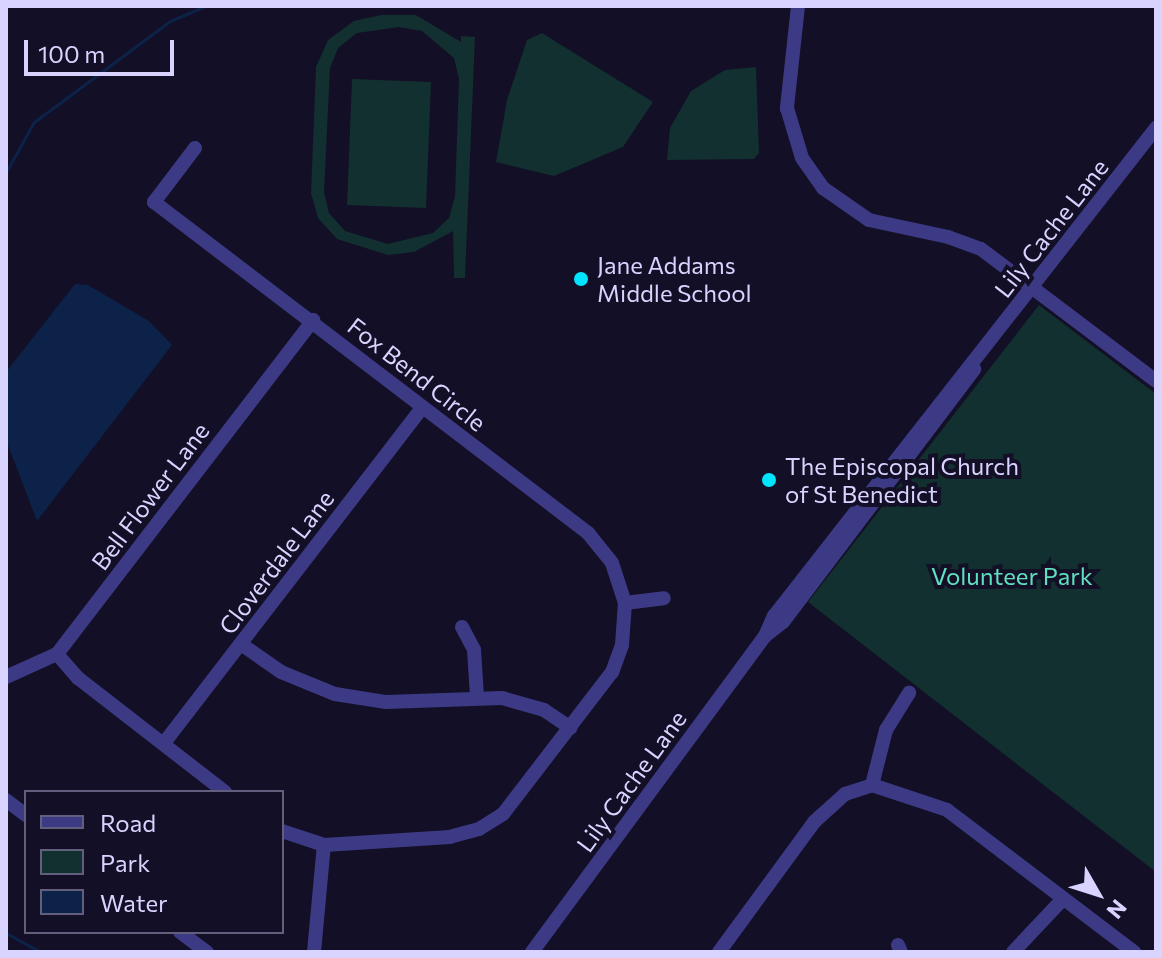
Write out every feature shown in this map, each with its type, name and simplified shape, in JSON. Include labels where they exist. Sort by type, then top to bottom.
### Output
[{"type":"street","points":[[798,6],[787,108],[802,158],[823,188],[869,220],[965,242],[1033,288],[1156,381]]},
{"type":"street","name":"Lily Cache Lane","points":[[532,952],[765,636],[799,602],[965,384],[981,355],[1156,128]]},
{"type":"street","name":"Fox Bend Circle","points":[[195,148],[154,202],[313,320],[588,533],[612,563],[625,603],[617,662],[515,804],[481,837],[324,845],[284,832]]},
{"type":"street","name":"Bell Flower Lane","points":[[6,677],[57,654],[313,320]]},
{"type":"street","name":"Cloverdale Lane","points":[[164,743],[423,407]]},
{"type":"street","points":[[625,603],[664,598]]},
{"type":"street","points":[[462,627],[474,650],[477,697]]},
{"type":"street","points":[[241,644],[281,672],[335,694],[386,702],[477,697],[528,703],[571,728]]},
{"type":"street","points":[[57,654],[78,678],[223,790]]},
{"type":"street","points":[[872,785],[886,730],[909,693]]},
{"type":"street","points":[[719,952],[814,822],[845,794],[872,785],[947,810],[1134,952]]},
{"type":"street","points":[[6,800],[24,814]]},
{"type":"street","points":[[314,952],[324,845]]},
{"type":"street","points":[[1013,952],[1063,899]]},
{"type":"street","points":[[183,934],[207,952]]},
{"type":"green space","points":[[381,15],[416,15],[461,42],[461,36],[475,37],[465,278],[454,278],[453,231],[414,252],[388,255],[337,239],[318,218],[311,193],[316,67],[328,40],[354,21]],"holes":[[[399,27],[422,31],[454,58],[459,79],[455,196],[449,218],[433,233],[388,244],[345,231],[329,213],[324,192],[330,68],[338,48],[357,33]]]},
{"type":"green space","points":[[542,33],[653,102],[623,147],[554,176],[496,162],[507,100],[527,40]]},
{"type":"green space","points":[[756,67],[759,153],[754,159],[667,160],[670,128],[691,91],[725,70]]},
{"type":"green space","points":[[352,79],[431,82],[426,208],[347,205]]},
{"type":"green space","name":"Volunteer Park","points":[[1039,305],[1156,394],[1156,872],[808,602]]},
{"type":"water","points":[[75,284],[88,285],[149,321],[172,345],[37,521],[6,440],[6,372]]},
{"type":"waterway","points":[[6,172],[34,122],[170,21],[205,6]]},
{"type":"waterway","points":[[6,933],[40,952]]},
{"type":"place","name":"Jane Addams Middle School","points":[[581,279]]},
{"type":"place","name":"The Episcopal Church of St Benedict","points":[[769,480]]}]
